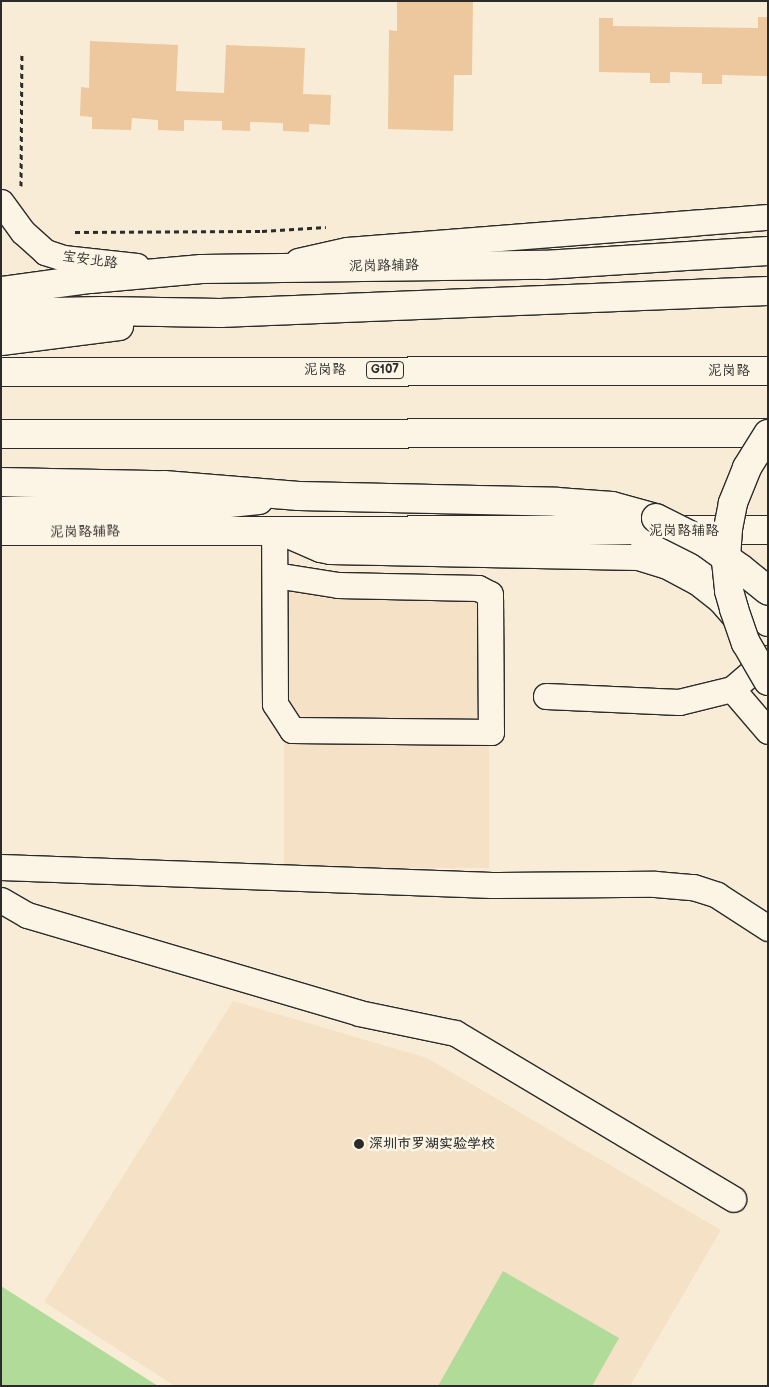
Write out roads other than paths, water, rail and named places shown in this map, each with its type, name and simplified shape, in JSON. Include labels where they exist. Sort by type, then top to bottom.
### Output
[{"type":"main road","name":"泥岗路辅路","points":[[1,291],[90,279],[202,269],[544,265],[768,251]]},
{"type":"main road","points":[[1,313],[102,311],[220,313],[768,291]]},
{"type":"main road","points":[[1,341],[220,313]]},
{"type":"main road","name":"泥岗路","points":[[1,372],[768,371]]},
{"type":"main road","points":[[734,433],[768,446]]},
{"type":"main road","points":[[1,434],[768,433]]},
{"type":"main road","points":[[768,433],[747,468],[735,496],[728,529],[726,561],[729,591],[734,609],[746,643],[768,681]]},
{"type":"main road","points":[[1,482],[164,485],[300,496],[557,502],[612,506],[656,518],[704,542],[740,568],[765,608]]},
{"type":"main road","points":[[1,511],[210,505],[300,496]]},
{"type":"main road","name":"泥岗路辅路","points":[[1,531],[768,530]]},
{"type":"main road","points":[[623,531],[668,544],[697,560],[765,608]]},
{"type":"street","name":"宝安北路","points":[[11,195],[23,232],[45,252],[63,258],[106,264],[202,269]]},
{"type":"street","points":[[268,268],[347,250],[768,217]]},
{"type":"street","points":[[275,575],[338,585],[478,588],[490,594],[491,732],[292,730],[275,704],[274,530],[320,550],[330,551],[622,555],[652,560],[680,572],[709,590],[768,657],[732,689],[679,702],[546,696]]},
{"type":"street","points":[[732,689],[768,731]]},
{"type":"street","points":[[1,867],[492,885],[655,884],[693,886],[717,895],[768,928]]},
{"type":"street","points":[[1,900],[27,915],[359,1014],[455,1033],[733,1199]]},
{"type":"place","name":"深圳市罗湖实验学校","points":[[359,1144]]}]
